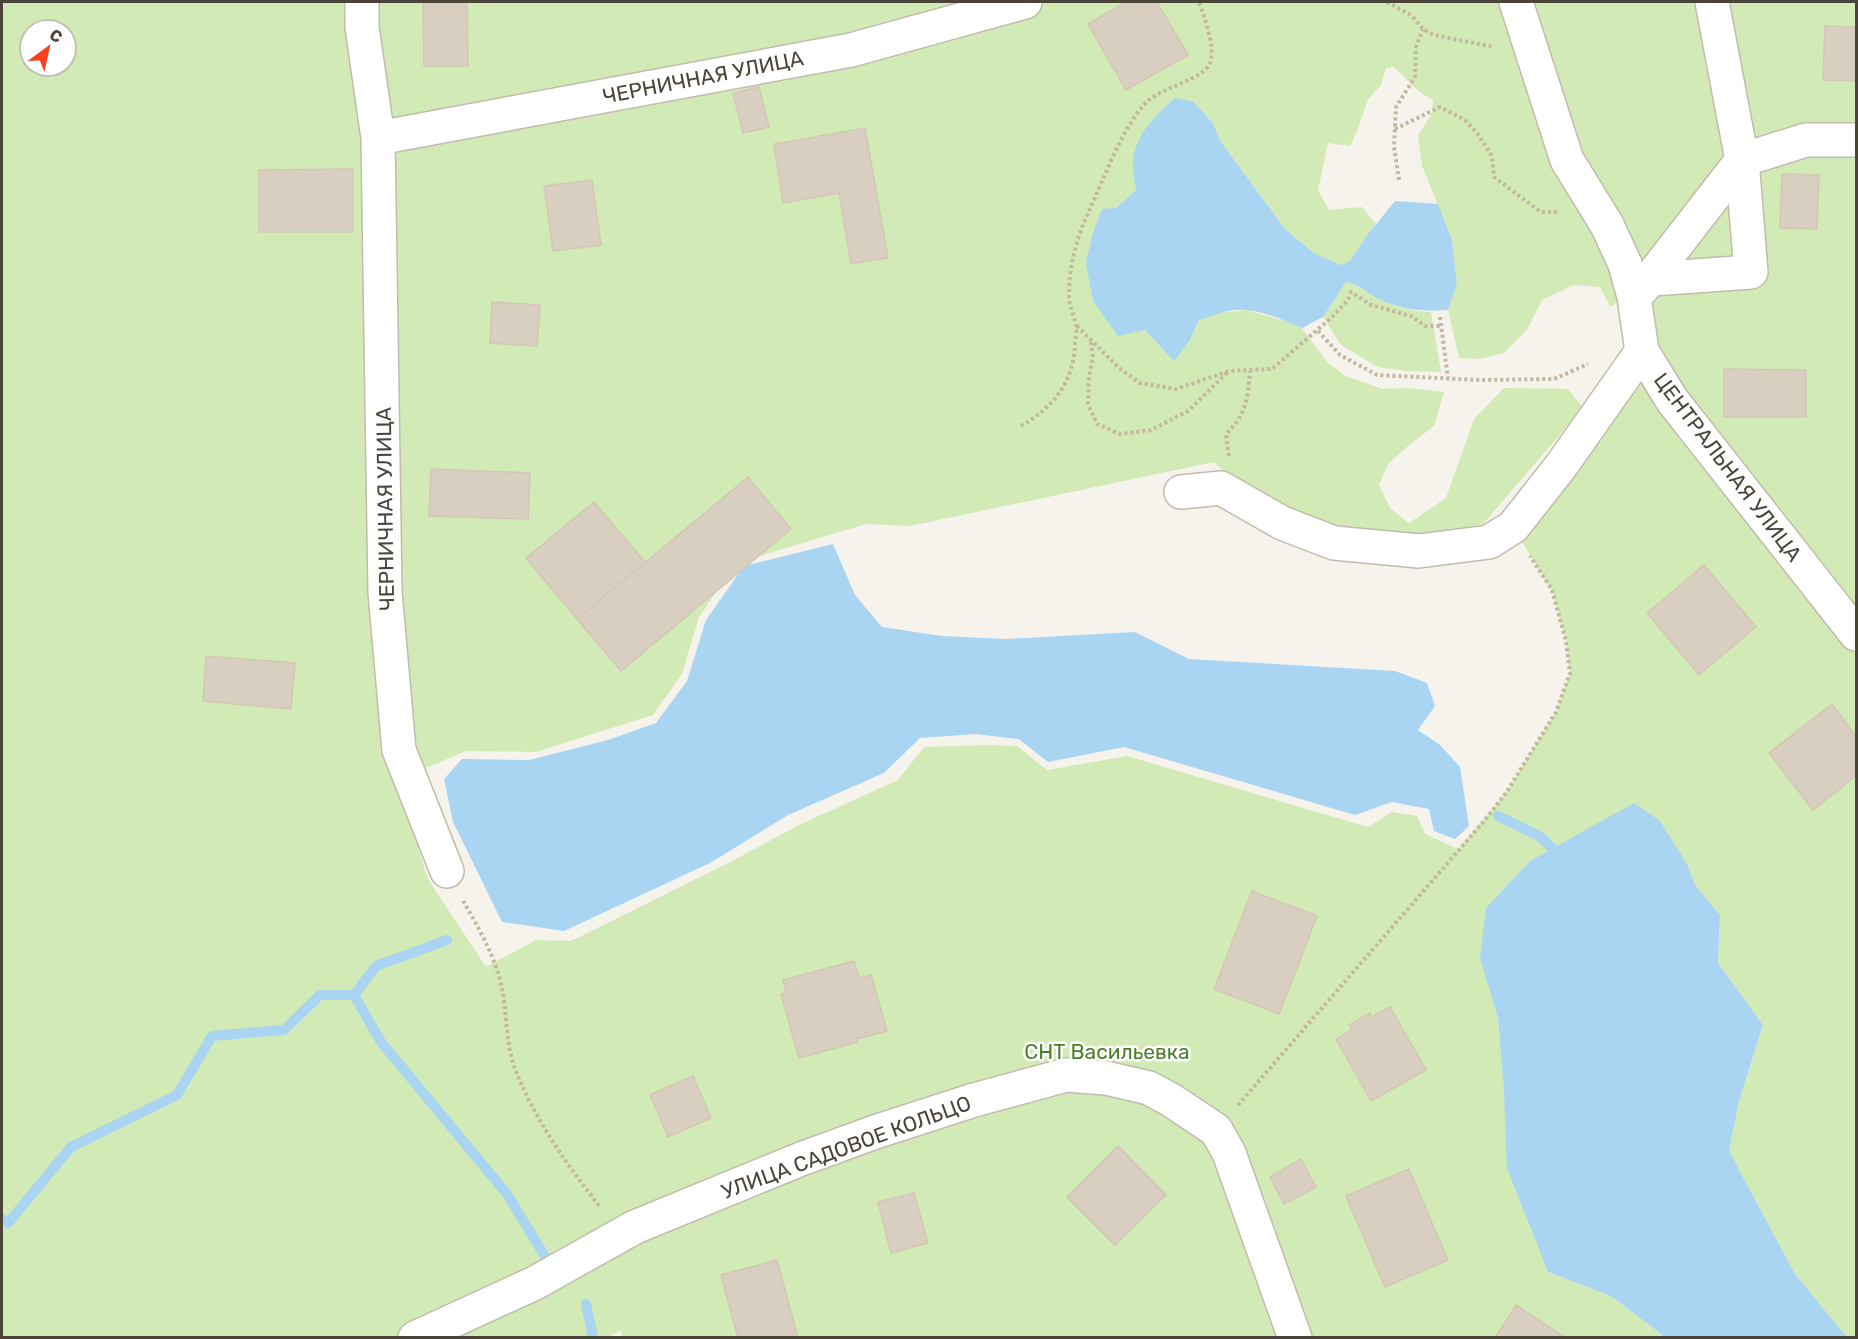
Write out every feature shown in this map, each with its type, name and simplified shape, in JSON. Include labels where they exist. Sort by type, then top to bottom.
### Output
[{"type":"street","name":"ЧЕРНИЧНАЯ УЛИЦА","points":[[362,2],[362,27],[378,138],[385,592],[399,750],[447,871]]},
{"type":"street","name":"ЧЕРНИЧНАЯ УЛИЦА","points":[[378,138],[851,50],[1025,2]]},
{"type":"street","name":"ЦЕНТРАЛЬНАЯ УЛИЦА","points":[[1516,2],[1567,160],[1607,225],[1625,264],[1643,288],[1642,351],[1672,400],[1851,620]]},
{"type":"street","points":[[1643,288],[1751,272],[1742,160],[1712,2]]},
{"type":"street","points":[[1643,288],[1742,160],[1806,140],[1857,140]]},
{"type":"street","points":[[1180,492],[1221,488],[1282,524],[1335,543],[1419,551],[1489,542],[1513,527],[1561,466],[1642,351]]},
{"type":"street","name":"УЛИЦА САДОВОЕ КОЛЬЦО","points":[[415,1338],[535,1283],[646,1222],[801,1159],[974,1100],[1066,1075],[1106,1078],[1149,1088],[1216,1130],[1229,1153],[1294,1338]]},
{"type":"path","points":[[1022,426],[1039,416],[1049,406],[1069,379],[1075,355],[1076,326],[1068,296],[1077,237],[1128,126],[1149,100],[1166,88],[1198,76],[1210,64],[1212,51],[1198,2]]},
{"type":"path","points":[[1387,2],[1411,15],[1423,29],[1434,35],[1470,40],[1504,49],[1539,76]]},
{"type":"path","points":[[1399,180],[1394,147],[1396,107],[1415,78],[1416,47],[1423,29]]},
{"type":"path","points":[[1395,129],[1440,107],[1465,120],[1477,133],[1492,156],[1494,177],[1541,212],[1582,211],[1607,225]]},
{"type":"path","points":[[1076,326],[1119,368],[1140,383],[1176,389],[1228,371],[1272,369],[1318,331],[1348,300],[1351,292],[1371,305],[1411,316],[1425,326],[1441,326]]},
{"type":"path","points":[[1440,317],[1448,378]]},
{"type":"path","points":[[1318,331],[1340,355],[1377,375],[1479,380],[1554,379],[1598,358]]},
{"type":"path","points":[[1090,340],[1093,357],[1089,376],[1088,404],[1097,424],[1120,434],[1151,430],[1188,411],[1228,371]]},
{"type":"path","points":[[1221,488],[1229,461],[1226,434],[1236,424],[1248,400],[1250,371]]},
{"type":"path","points":[[1216,1130],[1485,819],[1506,793],[1556,712],[1570,673],[1566,641],[1552,591],[1513,527]]},
{"type":"path","points":[[447,871],[494,962],[502,988],[513,1064],[538,1119],[562,1159],[622,1236]]},
{"type":"green space","name":"СНТ Васильевка","points":[[2,2],[1856,2],[1856,1337],[1847,1337],[1795,1274],[1729,1151],[1739,1101],[1763,1025],[1718,963],[1720,915],[1695,885],[1687,864],[1634,804],[1530,861],[1486,908],[1481,958],[1498,1018],[1504,1091],[1548,1272],[1611,1296],[1665,1337],[622,1338],[621,1330],[607,1338],[2,1338]],"holes":[[[1394,67],[1418,91],[1433,100],[1432,113],[1418,136],[1422,166],[1452,240],[1457,284],[1448,310],[1459,358],[1479,359],[1504,353],[1527,330],[1542,300],[1574,285],[1600,287],[1610,307],[1651,280],[1642,351],[1513,527],[1552,591],[1566,641],[1570,673],[1556,712],[1506,793],[1458,849],[1425,834],[1417,816],[1392,812],[1368,827],[1127,756],[1047,770],[1017,746],[924,747],[898,780],[799,825],[571,941],[536,940],[486,967],[428,879],[397,780],[466,751],[536,752],[653,715],[682,674],[699,617],[736,563],[866,524],[910,526],[1214,462],[1260,505],[1353,530],[1416,538],[1483,524],[1583,408],[1568,389],[1504,388],[1474,419],[1446,498],[1409,523],[1390,508],[1379,485],[1388,464],[1434,426],[1444,392],[1409,388],[1382,389],[1346,376],[1328,363],[1302,328],[1246,310],[1220,313],[1199,320],[1190,340],[1145,330],[1093,301],[1091,285],[1116,208],[1136,190],[1133,162],[1194,102],[1212,122],[1221,142],[1285,229],[1314,253],[1341,265],[1350,261],[1376,224],[1362,207],[1329,210],[1318,190],[1328,143],[1350,146],[1367,101],[1381,85],[1386,68]]]},
{"type":"green space","points":[[1346,282],[1391,304],[1411,310],[1431,312],[1441,372],[1405,371],[1378,367],[1341,345],[1323,317]]},
{"type":"water","points":[[1175,98],[1194,102],[1212,122],[1221,142],[1285,229],[1314,253],[1341,265],[1350,261],[1368,234],[1395,201],[1438,204],[1452,240],[1457,284],[1448,310],[1430,311],[1395,306],[1346,282],[1323,317],[1302,328],[1267,314],[1246,310],[1228,311],[1199,320],[1190,340],[1174,361],[1145,330],[1118,336],[1093,301],[1086,262],[1102,209],[1116,208],[1136,190],[1133,161],[1138,142],[1148,125]]},
{"type":"water","points":[[833,544],[855,595],[882,627],[942,636],[1005,639],[1135,632],[1189,659],[1395,671],[1427,683],[1435,706],[1418,730],[1440,745],[1460,767],[1469,826],[1455,839],[1434,831],[1429,809],[1392,802],[1355,815],[1124,747],[1048,762],[1019,739],[976,734],[920,738],[884,773],[788,815],[710,863],[564,931],[502,922],[453,822],[444,779],[462,759],[529,760],[608,740],[656,723],[687,681],[706,620],[744,566]]},
{"type":"water","points":[[1634,803],[1660,821],[1687,864],[1695,885],[1720,915],[1718,963],[1763,1025],[1739,1101],[1729,1151],[1795,1274],[1847,1337],[1665,1337],[1611,1296],[1548,1272],[1507,1168],[1498,1018],[1480,958],[1486,908],[1530,861]]},
{"type":"building","points":[[423,2],[467,2],[468,66],[424,66]]},
{"type":"building","points":[[1126,2],[1157,2],[1188,55],[1126,90],[1088,24]]},
{"type":"building","points":[[1825,26],[1856,27],[1856,81],[1823,80]]},
{"type":"building","points":[[759,87],[769,127],[743,133],[733,93]]},
{"type":"building","points":[[865,128],[888,258],[851,264],[839,193],[783,203],[774,144]]},
{"type":"building","points":[[353,169],[353,232],[259,232],[259,170]]},
{"type":"building","points":[[1782,174],[1819,175],[1817,229],[1780,228]]},
{"type":"building","points":[[592,180],[601,245],[553,251],[544,186]]},
{"type":"building","points":[[492,302],[540,305],[537,346],[490,343]]},
{"type":"building","points":[[1724,369],[1806,370],[1806,417],[1724,417]]},
{"type":"building","points":[[431,469],[530,473],[528,519],[429,516]]},
{"type":"building","points":[[748,477],[791,529],[621,671],[577,619]]},
{"type":"building","points":[[594,502],[645,562],[577,619],[526,558]]},
{"type":"building","points":[[1704,565],[1756,627],[1699,675],[1647,613]]},
{"type":"building","points":[[206,656],[295,663],[291,709],[203,701]]},
{"type":"building","points":[[1832,704],[1856,736],[1856,776],[1813,810],[1769,753]]},
{"type":"building","points":[[1252,891],[1317,916],[1279,1014],[1214,989]]},
{"type":"building","points":[[854,961],[859,978],[871,975],[887,1031],[857,1039],[858,1042],[799,1058],[781,994],[786,993],[783,980]]},
{"type":"building","points":[[1390,1007],[1426,1070],[1371,1101],[1336,1039],[1352,1030],[1349,1025],[1370,1013],[1372,1017]]},
{"type":"building","points":[[693,1076],[711,1118],[668,1137],[650,1095]]},
{"type":"building","points":[[1118,1146],[1166,1195],[1115,1245],[1067,1197]]},
{"type":"building","points":[[1301,1159],[1316,1187],[1284,1204],[1270,1177]]},
{"type":"building","points":[[1409,1169],[1448,1260],[1385,1287],[1346,1196]]},
{"type":"building","points":[[914,1193],[928,1243],[891,1253],[878,1202]]},
{"type":"building","points":[[777,1260],[798,1338],[738,1338],[721,1275]]},
{"type":"building","points":[[1516,1305],[1566,1338],[1495,1338]]},
{"type":"waterway","points":[[1498,816],[1539,836],[1562,857]]},
{"type":"waterway","points":[[354,995],[376,966],[447,940]]},
{"type":"waterway","points":[[2,1219],[8,1223],[71,1147],[177,1095],[212,1036],[284,1030],[320,995],[354,995]]},
{"type":"waterway","points":[[354,995],[381,1042],[507,1194],[546,1258]]},
{"type":"waterway","points":[[586,1304],[593,1338]]}]
